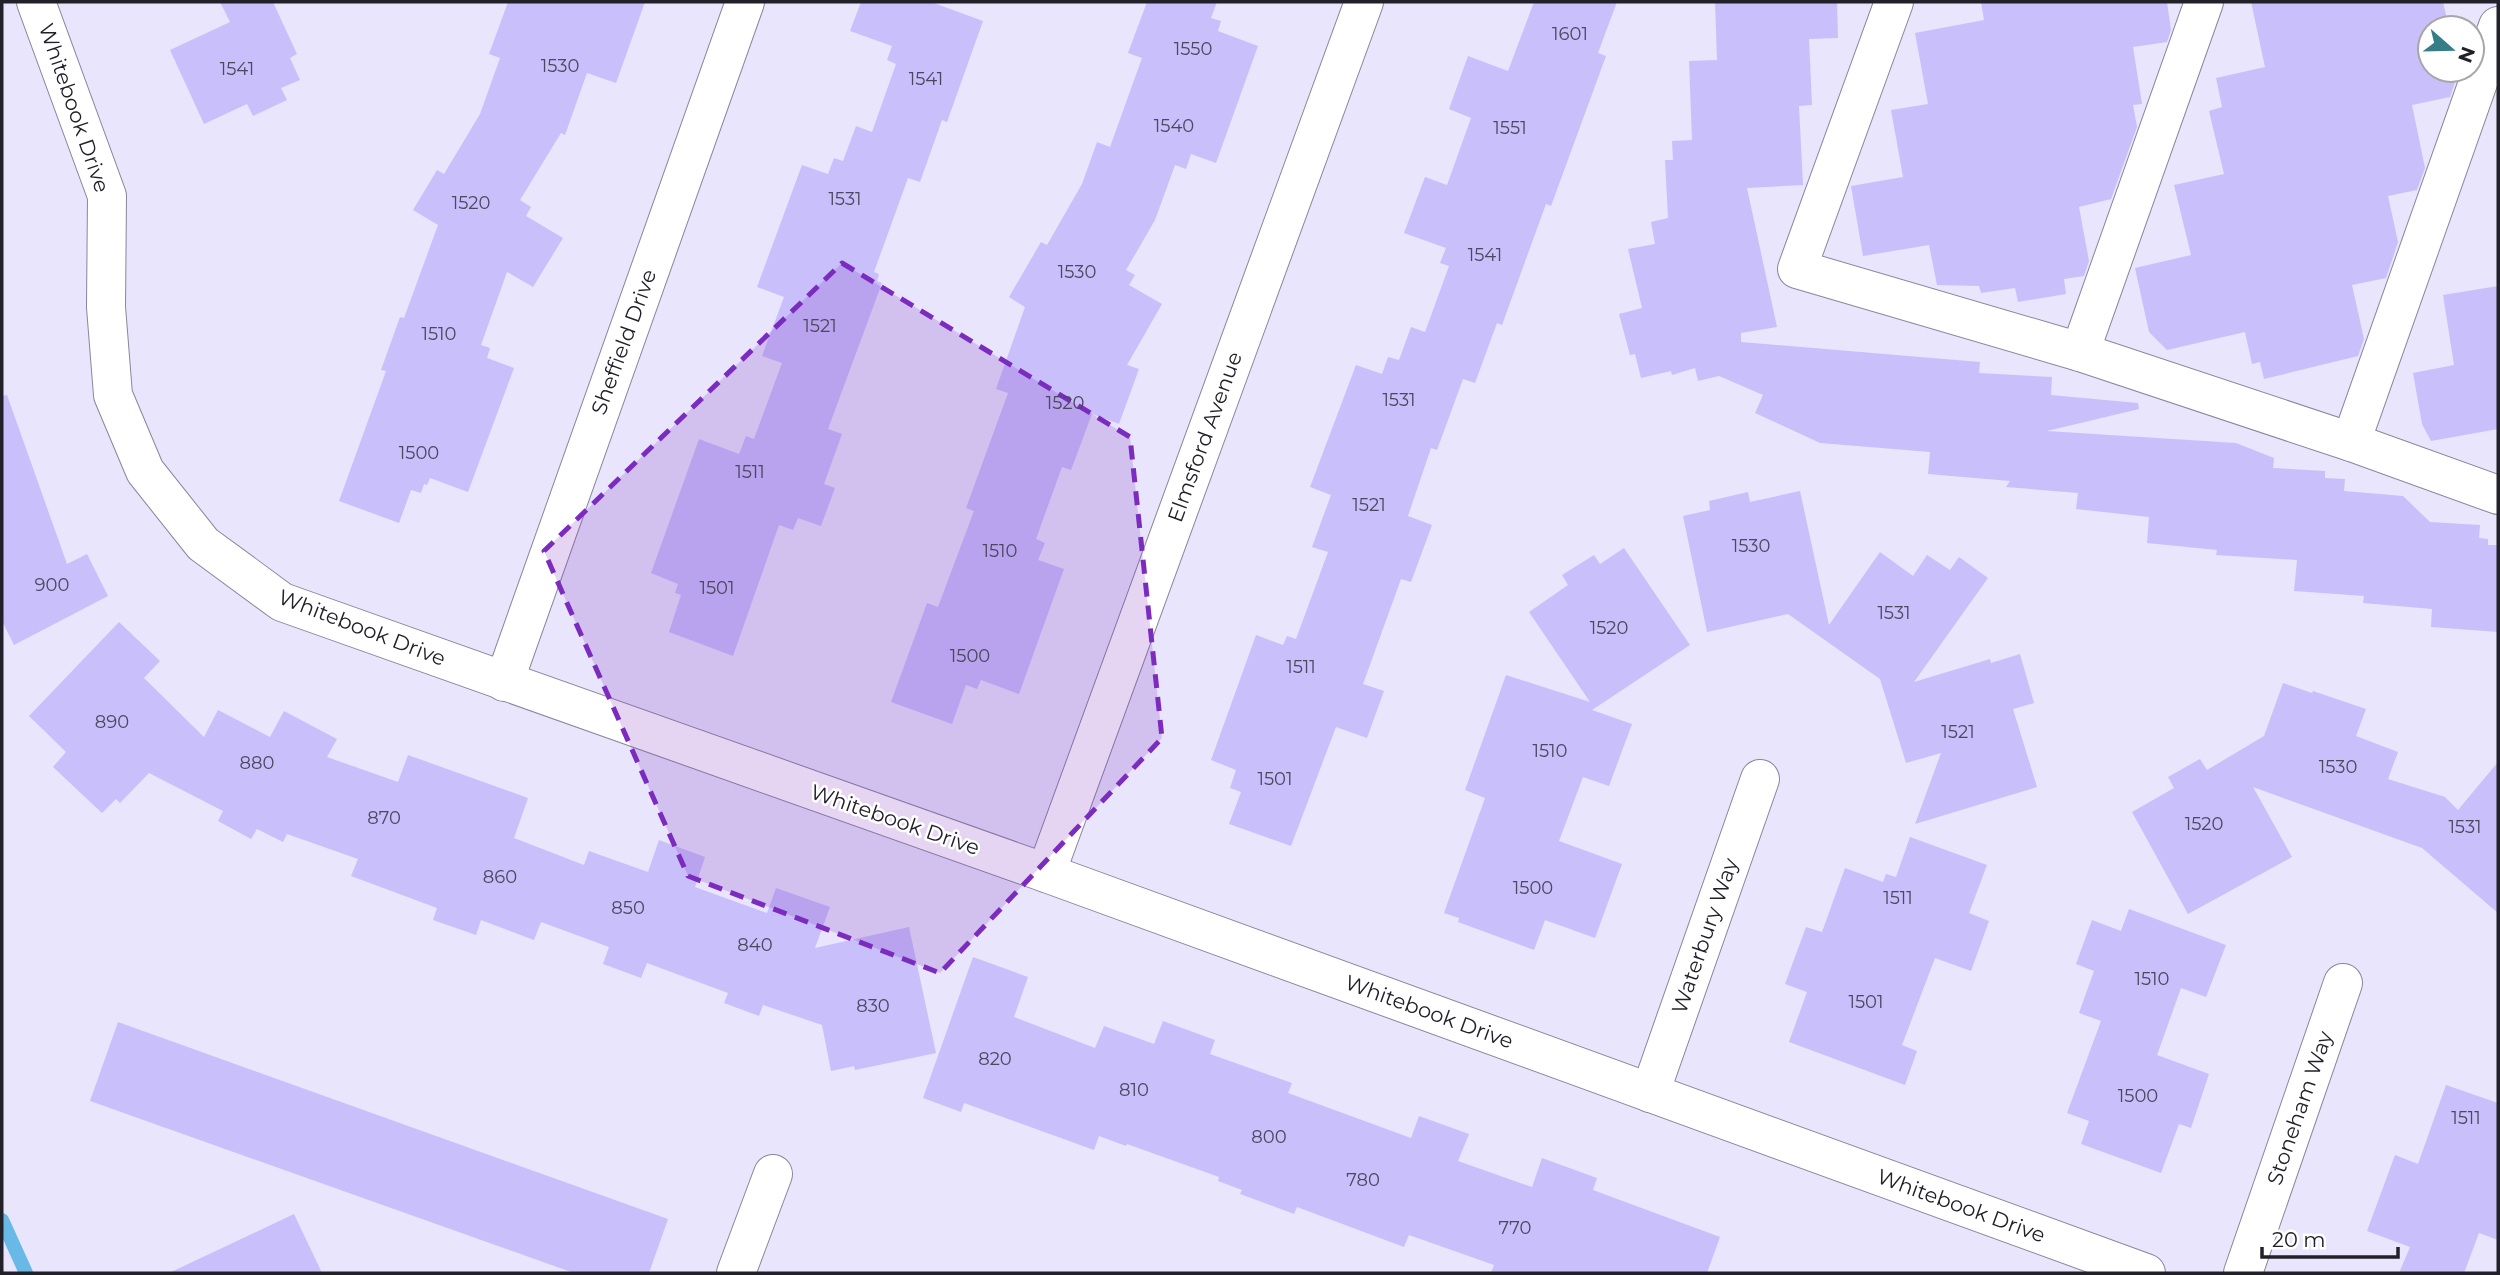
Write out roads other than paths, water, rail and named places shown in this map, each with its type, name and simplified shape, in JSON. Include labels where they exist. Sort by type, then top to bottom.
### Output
[{"type":"street","name":"Whitebook Drive","points":[[36,2],[107,196],[106,307],[113,395],[145,471],[202,544],[282,602],[1046,873],[2146,1273]]},
{"type":"street","name":"Sheffield Drive","points":[[504,682],[745,2]]},
{"type":"street","name":"Elmsford Avenue","points":[[1046,873],[1364,2]]},
{"type":"street","points":[[1894,2],[1797,269],[2080,352],[2351,442],[2498,495]]},
{"type":"street","points":[[2080,352],[2204,2]]},
{"type":"street","points":[[2351,442],[2498,26]]},
{"type":"street","name":"Waterbury Way","points":[[1650,1093],[1760,779]]},
{"type":"street","name":"Stoneham Way","points":[[2243,1273],[2343,983]]},
{"type":"street","points":[[736,1273],[773,1174]]},
{"type":"waterway","points":[[2,1220],[26,1273]]}]
